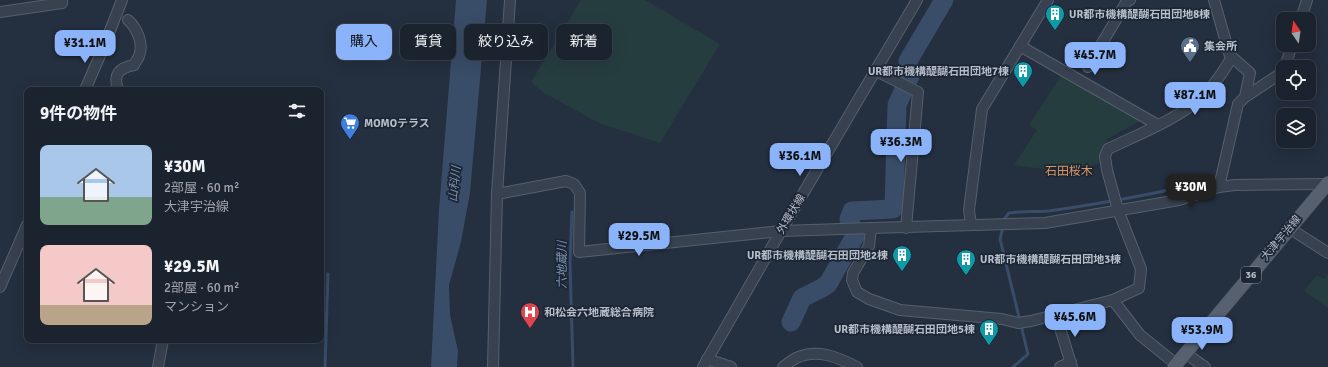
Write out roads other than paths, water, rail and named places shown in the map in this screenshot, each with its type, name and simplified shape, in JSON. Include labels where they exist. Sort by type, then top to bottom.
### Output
[{"type":"main road","name":"大津宇治線","points":[[1175,365],[1327,183]]},
{"type":"street","points":[[0,12],[62,3],[62,0]]},
{"type":"street","points":[[86,87],[122,0]]},
{"type":"street","points":[[493,367],[497,194],[510,0]]},
{"type":"street","name":"外環状線","points":[[705,363],[780,231],[917,0]]},
{"type":"street","points":[[971,224],[969,210],[982,109],[1048,0]]},
{"type":"street","points":[[1088,68],[1127,1],[1130,0]]},
{"type":"street","points":[[1214,0],[1230,56],[1250,73],[1245,97]]},
{"type":"street","points":[[1303,12],[1307,0]]},
{"type":"street","points":[[117,87],[116,83],[118,72],[124,67],[134,65],[140,55],[140,40],[135,26],[128,20]]},
{"type":"street","points":[[1020,46],[1158,125]]},
{"type":"street","points":[[871,228],[869,246],[853,273],[852,280],[857,292],[869,299],[900,310],[1002,319],[1018,323],[1113,300],[1139,288],[1141,269],[1118,210],[1107,170],[1105,156],[1108,149],[1185,110],[1205,94],[1232,57]]},
{"type":"street","points":[[876,71],[918,92],[906,228]]},
{"type":"street","points":[[1219,187],[1238,104],[1245,97],[1276,77]]},
{"type":"street","points":[[497,194],[566,181],[574,184],[580,193],[579,252],[780,231],[906,228],[971,224],[1045,223],[1179,200],[1219,187],[1262,184],[1327,183]]},
{"type":"street","points":[[1289,228],[1328,253]]},
{"type":"street","points":[[0,287],[24,231]]},
{"type":"street","points":[[1113,300],[1140,335],[1175,365]]},
{"type":"street","points":[[1056,315],[1071,365],[1060,367]]},
{"type":"street","points":[[158,367],[162,343]]},
{"type":"street","points":[[783,367],[800,356],[819,353],[838,358],[856,367]]},
{"type":"street","points":[[1186,353],[1205,367]]},
{"type":"street","points":[[705,363],[731,367]]},
{"type":"water","name":"山科川","points":[[456,0],[487,0],[485,24],[464,24],[464,60],[482,60],[470,193],[461,242],[449,285],[450,315],[458,351],[457,367],[431,367],[439,209],[451,60],[456,60],[456,24],[454,24]]},
{"type":"waterway","points":[[791,322],[802,298],[828,284],[855,236],[849,219],[852,211],[893,209],[897,105],[910,76],[908,61],[944,0]]},
{"type":"waterway","points":[[1013,367],[1028,354],[1000,239],[1005,218],[1009,213],[1049,211],[1091,205],[1216,179]]},
{"type":"waterway","name":"六地蔵川","points":[[572,212],[570,264],[573,367]]},
{"type":"waterway","points":[[325,367],[328,274]]},
{"type":"place","name":"UR都市機構醍醐石田団地8棟","points":[[1055,31]]},
{"type":"place","name":"集会所","points":[[1190,63]]},
{"type":"place","name":"UR都市機構醍醐石田団地7棟","points":[[1023,88]]},
{"type":"place","name":"MOMOテラス","points":[[350,140]]},
{"type":"place","name":"UR都市機構醍醐石田団地2棟","points":[[902,272]]},
{"type":"place","name":"UR都市機構醍醐石田団地3棟","points":[[966,276]]},
{"type":"place","name":"和松会六地蔵総合病院","points":[[530,329]]},
{"type":"place","name":"UR都市機構醍醐石田団地5棟","points":[[989,346]]},
{"type":"district","name":"石田桜木","points":[[1069,171]]}]
